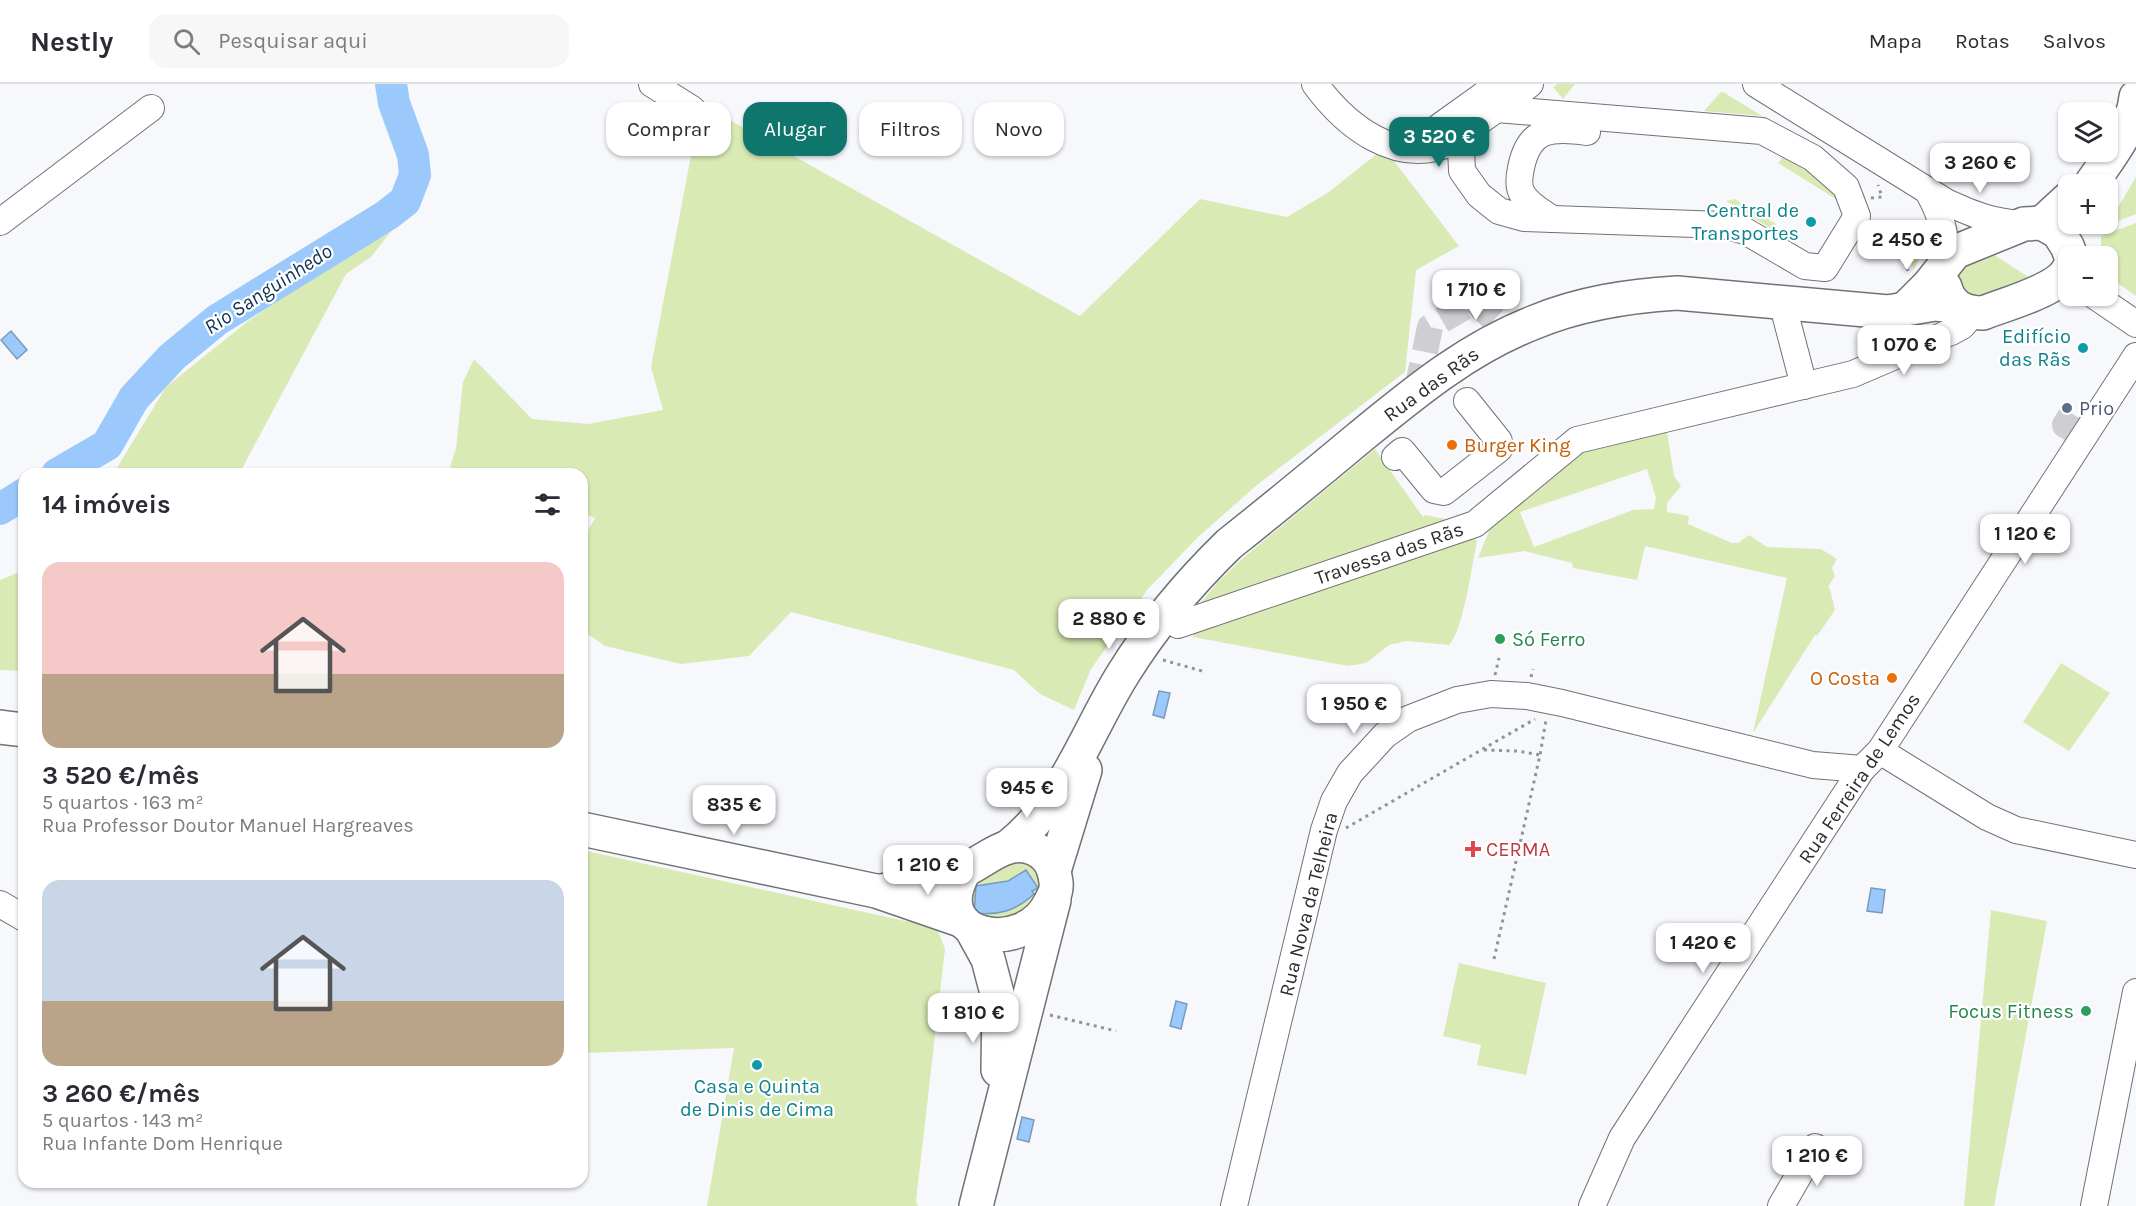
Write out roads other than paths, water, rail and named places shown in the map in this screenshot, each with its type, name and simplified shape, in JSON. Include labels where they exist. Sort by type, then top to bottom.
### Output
[{"type":"main road","points":[[2118,122],[2125,103],[2126,84]]},
{"type":"main road","points":[[2098,174],[2116,148],[2129,121],[2136,97]]},
{"type":"main road","points":[[1908,295],[1929,285],[1955,252],[2058,252]]},
{"type":"main road","name":"Rua das Rãs","points":[[1101,716],[1122,675],[1166,614],[1203,569],[1229,544],[1417,390],[1480,348],[1534,322],[1605,300],[1677,293],[1888,312],[1908,295],[1935,304],[1983,313],[2058,252]]},
{"type":"main road","points":[[1945,265],[1943,281],[1947,297],[1964,310]]},
{"type":"main road","points":[[876,891],[924,884],[965,870],[1008,847],[1026,832],[1061,789],[1101,716]]},
{"type":"main road","points":[[588,830],[876,891],[990,935],[1013,933],[1030,925],[1046,912],[1101,716]]},
{"type":"main road","points":[[0,727],[18,729]]},
{"type":"main road","points":[[976,1206],[1055,881],[1049,859],[1039,850],[1025,845],[1008,847]]},
{"type":"main road","points":[[965,870],[957,883],[954,896],[957,911],[988,959],[999,1001],[998,1070],[990,1153]]},
{"type":"street","points":[[652,84],[681,102]]},
{"type":"street","points":[[1315,84],[1328,102],[1363,133],[1376,141],[1400,140],[1440,127],[1458,126],[1498,96],[1530,84]]},
{"type":"street","points":[[1332,84],[1362,116],[1400,140]]},
{"type":"street","points":[[1541,84],[1540,94],[1548,104],[1564,114]]},
{"type":"street","points":[[1763,86],[1929,193],[1978,216],[1997,222],[2058,252]]},
{"type":"street","points":[[1458,126],[1462,171],[1479,195],[1499,211],[1524,218],[1723,225],[1745,231],[1805,266],[1825,268],[1857,216],[1846,187],[1813,158],[1762,131],[1564,114],[1498,96]]},
{"type":"street","points":[[0,222],[151,108]]},
{"type":"street","points":[[1552,219],[1531,205],[1522,194],[1519,178],[1523,159],[1531,140],[1547,131],[1575,130],[1631,134],[1638,130],[1645,121]]},
{"type":"street","points":[[1929,193],[1944,227],[1945,265]]},
{"type":"street","points":[[1782,302],[1804,386]]},
{"type":"street","points":[[2110,306],[2136,324]]},
{"type":"street","name":"Travessa das Rãs","points":[[1166,614],[1178,625],[1475,524],[1577,440],[1852,374],[1962,326],[1964,310]]},
{"type":"street","name":"Rua Ferreira de Lemos","points":[[1592,1206],[1622,1138],[1862,769],[1880,751],[2085,426],[2136,356]]},
{"type":"street","points":[[1395,457],[1402,451],[1434,490],[1444,492],[1469,473],[1499,449],[1499,441],[1467,401]]},
{"type":"street","name":"Rua Nova da Telheira","points":[[1234,1206],[1324,830],[1334,801],[1350,773],[1365,754],[1393,729],[1408,719],[1457,700],[1491,694],[1527,696],[1555,707],[1813,765],[1862,769]]},
{"type":"street","points":[[1880,751],[1987,817],[2016,830],[2136,855]]},
{"type":"street","points":[[1813,765],[1835,793],[1833,813]]},
{"type":"street","points":[[0,904],[18,914]]},
{"type":"street","points":[[2094,1206],[2136,992]]},
{"type":"street","points":[[1781,1206],[1815,1147]]},
{"type":"water","points":[[11,331],[27,350],[17,359],[1,340]]},
{"type":"water","points":[[1159,691],[1170,693],[1164,718],[1153,715]]},
{"type":"water","points":[[1026,870],[1038,888],[1032,891],[1034,894],[1027,900],[998,913],[974,913],[976,886],[1008,881]]},
{"type":"water","points":[[1871,888],[1885,890],[1882,913],[1867,911]]},
{"type":"water","points":[[1176,1001],[1187,1004],[1181,1029],[1170,1026]]},
{"type":"water","points":[[1022,1117],[1034,1120],[1029,1142],[1017,1139]]},
{"type":"waterway","name":"Rio Sanguinhedo","points":[[67,468],[107,445],[134,398],[172,357],[217,320],[387,215],[405,201],[415,175],[413,155],[394,103],[391,84]]},
{"type":"waterway","name":"Rio Sanguinhedo","points":[[0,509],[18,498]]},
{"type":"tunnel","points":[[1417,390],[1430,327],[1475,301],[1509,334]]},
{"type":"tunnel","points":[[2076,431],[2065,425],[2075,409],[2086,416]]},
{"type":"place","name":"Central de Transportes","points":[[1811,222]]},
{"type":"place","name":"Edifício das Rãs","points":[[2083,348]]},
{"type":"place","name":"Prio","points":[[2067,408]]},
{"type":"place","name":"Burger King","points":[[1452,445]]},
{"type":"place","name":"Só Ferro","points":[[1500,639]]},
{"type":"place","name":"O Costa","points":[[1892,678]]},
{"type":"place","name":"CERMA","points":[[1473,849]]},
{"type":"place","name":"Focus Fitness","points":[[2086,1011]]},
{"type":"place","name":"Casa e Quinta de Dinis de Cima","points":[[757,1065]]}]
